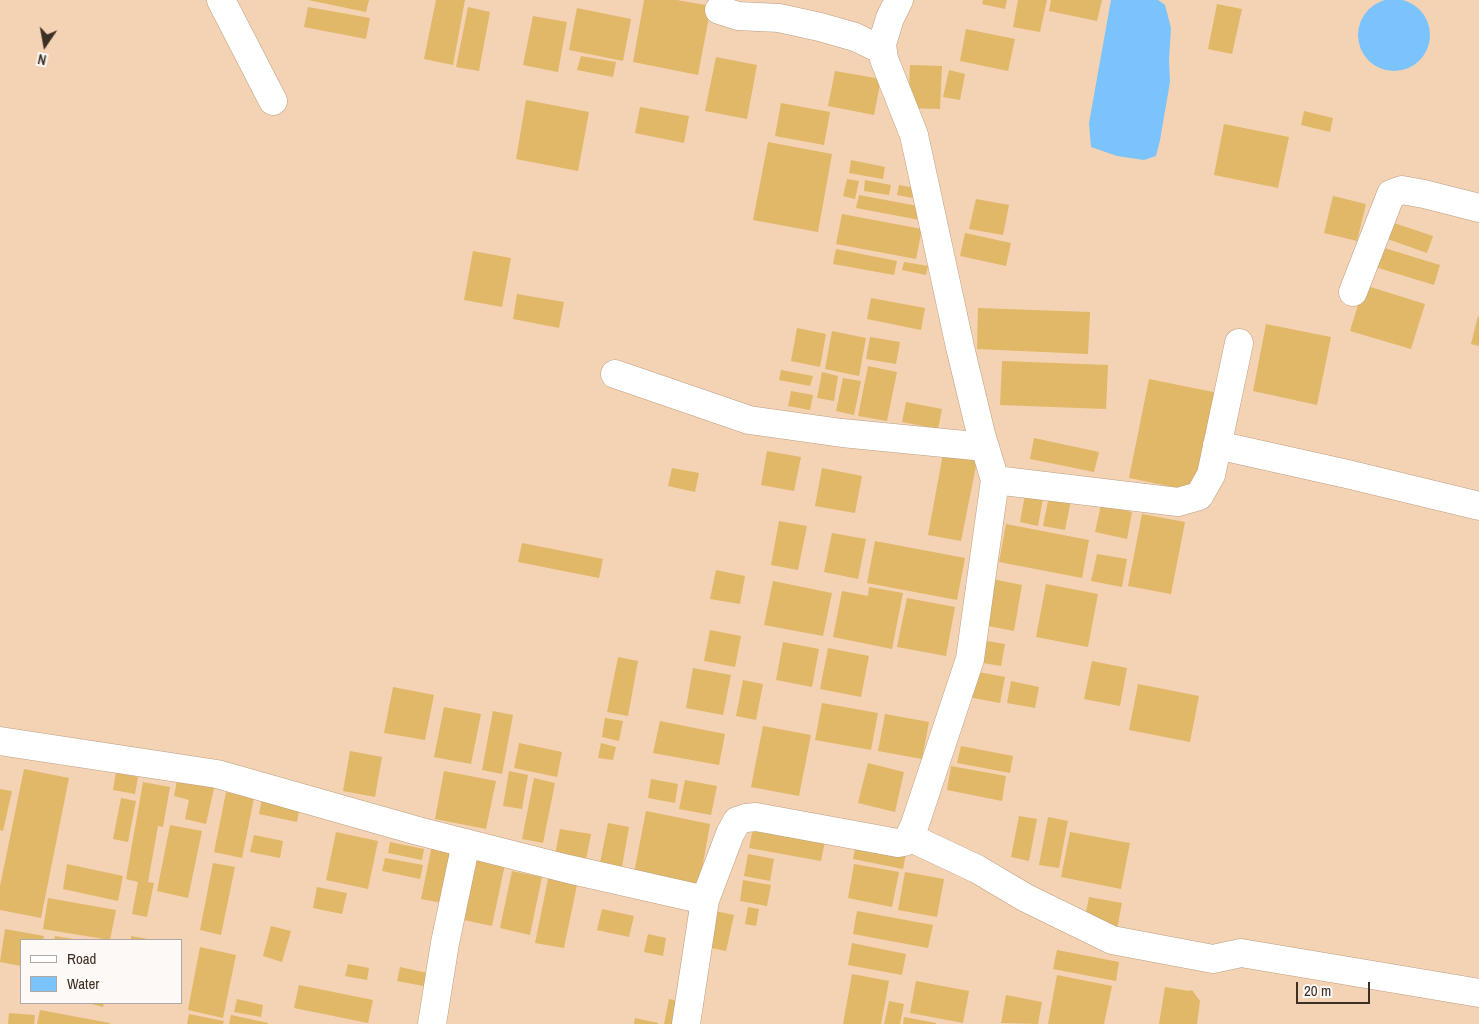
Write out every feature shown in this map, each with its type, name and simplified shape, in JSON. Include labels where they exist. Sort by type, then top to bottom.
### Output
[{"type":"street","points":[[221,0],[273,101]]},
{"type":"street","points":[[686,1024],[705,900],[730,834],[737,821],[746,818],[756,818],[898,843],[904,842],[909,837],[915,824],[970,659],[995,480],[960,347],[914,135],[884,60],[882,50],[890,18],[899,0]]},
{"type":"street","points":[[719,10],[738,16],[779,18],[820,27],[854,38],[882,50]]},
{"type":"street","points":[[1353,292],[1391,194],[1402,190],[1479,208]]},
{"type":"street","points":[[995,480],[1178,502],[1199,496],[1211,475],[1239,343]]},
{"type":"street","points":[[614,374],[749,420],[842,433],[985,447]]},
{"type":"street","points":[[1217,445],[1479,506]]},
{"type":"street","points":[[0,742],[217,774],[466,843],[568,869],[705,900]]},
{"type":"street","points":[[909,837],[1112,940],[1213,959],[1241,953],[1479,993]]},
{"type":"street","points":[[432,1024],[445,944],[466,843]]},
{"type":"water","points":[[1401,-1],[1420,9],[1428,21],[1430,35],[1428,49],[1420,61],[1408,69],[1387,71],[1368,61],[1360,49],[1358,28],[1368,9],[1380,1]]},
{"type":"water","points":[[1111,0],[1158,0],[1165,5],[1171,28],[1170,82],[1160,140],[1156,156],[1144,160],[1117,156],[1091,147],[1089,123]]},
{"type":"building","points":[[308,0],[369,0],[366,12]]},
{"type":"building","points":[[436,0],[465,0],[453,65],[424,59]]},
{"type":"building","points":[[644,0],[677,0],[711,6],[698,75],[633,62]]},
{"type":"building","points":[[983,0],[1007,0],[1005,9],[982,4]]},
{"type":"building","points":[[1018,0],[1047,0],[1040,32],[1013,27]]},
{"type":"building","points":[[1051,0],[1102,0],[1097,21],[1049,11]]},
{"type":"building","points":[[1217,4],[1242,9],[1232,54],[1208,49]]},
{"type":"building","points":[[308,7],[370,18],[366,39],[304,27]]},
{"type":"building","points":[[468,7],[490,12],[479,71],[456,67]]},
{"type":"building","points":[[577,8],[631,19],[623,61],[569,50]]},
{"type":"building","points":[[533,16],[567,22],[558,72],[523,65]]},
{"type":"building","points":[[966,29],[1015,39],[1008,71],[960,61]]},
{"type":"building","points":[[581,56],[616,62],[613,77],[577,70]]},
{"type":"building","points":[[716,57],[757,65],[747,119],[705,111]]},
{"type":"building","points":[[910,65],[942,66],[940,109],[908,108]]},
{"type":"building","points":[[949,70],[965,74],[960,100],[943,97]]},
{"type":"building","points":[[835,71],[881,79],[874,115],[828,106]]},
{"type":"building","points":[[526,100],[589,112],[578,171],[516,159]]},
{"type":"building","points":[[781,103],[830,112],[824,145],[775,136]]},
{"type":"building","points":[[640,107],[689,116],[684,143],[635,133]]},
{"type":"building","points":[[1304,111],[1333,118],[1330,132],[1301,125]]},
{"type":"building","points":[[1224,124],[1289,137],[1278,188],[1214,175]]},
{"type":"building","points":[[768,142],[832,154],[818,232],[753,220]]},
{"type":"building","points":[[851,160],[885,167],[883,179],[849,173]]},
{"type":"building","points":[[847,179],[859,181],[855,199],[843,196]]},
{"type":"building","points":[[865,180],[891,185],[889,195],[864,191]]},
{"type":"building","points":[[899,185],[921,189],[918,199],[897,195]]},
{"type":"building","points":[[859,195],[923,207],[920,220],[856,208]]},
{"type":"building","points":[[1333,196],[1366,204],[1357,241],[1324,233]]},
{"type":"building","points":[[976,199],[1009,205],[1003,235],[969,229]]},
{"type":"building","points":[[842,214],[922,229],[916,259],[836,244]]},
{"type":"building","points":[[1385,220],[1433,236],[1427,253],[1379,236]]},
{"type":"building","points":[[965,233],[1011,243],[1006,266],[960,256]]},
{"type":"building","points":[[1378,246],[1440,265],[1434,285],[1372,266]]},
{"type":"building","points":[[836,249],[897,261],[894,275],[833,264]]},
{"type":"building","points":[[473,251],[511,258],[502,307],[464,300]]},
{"type":"building","points":[[904,262],[928,266],[926,275],[902,270]]},
{"type":"building","points":[[1364,285],[1425,304],[1411,349],[1350,331]]},
{"type":"building","points":[[517,294],[564,302],[559,328],[513,319]]},
{"type":"building","points":[[871,298],[925,308],[921,330],[867,319]]},
{"type":"building","points":[[978,308],[1090,312],[1088,354],[977,349]]},
{"type":"building","points":[[1479,317],[1479,346],[1471,344]]},
{"type":"building","points":[[1266,324],[1331,337],[1317,405],[1253,391]]},
{"type":"building","points":[[797,328],[826,334],[820,367],[791,361]]},
{"type":"building","points":[[832,331],[866,338],[859,376],[825,369]]},
{"type":"building","points":[[870,337],[900,342],[896,364],[866,359]]},
{"type":"building","points":[[1002,361],[1108,365],[1106,409],[1000,405]]},
{"type":"building","points":[[868,366],[897,372],[887,421],[858,416]]},
{"type":"building","points":[[781,370],[813,376],[810,386],[779,380]]},
{"type":"building","points":[[822,372],[838,376],[834,401],[817,398]]},
{"type":"building","points":[[843,378],[861,381],[854,415],[836,411]]},
{"type":"building","points":[[1149,379],[1218,393],[1198,492],[1129,478]]},
{"type":"building","points":[[791,391],[813,395],[810,410],[788,406]]},
{"type":"building","points":[[906,402],[942,409],[938,429],[902,422]]},
{"type":"building","points":[[1034,438],[1099,452],[1094,472],[1030,459]]},
{"type":"building","points":[[767,451],[801,457],[794,491],[761,485]]},
{"type":"building","points":[[943,454],[977,461],[961,541],[928,535]]},
{"type":"building","points":[[672,468],[699,473],[695,492],[668,486]]},
{"type":"building","points":[[822,468],[862,476],[855,513],[815,506]]},
{"type":"building","points":[[1026,489],[1044,493],[1038,526],[1020,522]]},
{"type":"building","points":[[1050,491],[1072,495],[1065,530],[1043,526]]},
{"type":"building","points":[[1101,505],[1132,512],[1127,539],[1095,532]]},
{"type":"building","points":[[1142,514],[1185,522],[1171,594],[1128,586]]},
{"type":"building","points":[[779,521],[807,526],[798,570],[771,565]]},
{"type":"building","points":[[1006,524],[1089,540],[1082,578],[999,562]]},
{"type":"building","points":[[832,533],[866,539],[858,579],[824,572]]},
{"type":"building","points":[[875,541],[965,558],[957,600],[867,583]]},
{"type":"building","points":[[522,543],[603,559],[599,578],[518,562]]},
{"type":"building","points":[[1097,554],[1127,559],[1122,587],[1091,581]]},
{"type":"building","points":[[716,570],[745,576],[740,604],[710,599]]},
{"type":"building","points":[[992,579],[1022,585],[1014,631],[983,625]]},
{"type":"building","points":[[773,581],[832,593],[823,636],[764,625]]},
{"type":"building","points":[[1046,584],[1098,594],[1088,647],[1036,637]]},
{"type":"building","points":[[869,587],[903,593],[892,649],[833,637],[842,591],[868,596]]},
{"type":"building","points":[[907,598],[955,607],[946,656],[897,647]]},
{"type":"building","points":[[710,630],[741,636],[735,667],[704,661]]},
{"type":"building","points":[[981,640],[1005,644],[1001,666],[977,662]]},
{"type":"building","points":[[783,642],[819,649],[812,687],[776,680]]},
{"type":"building","points":[[828,648],[869,656],[861,697],[820,689]]},
{"type":"building","points":[[618,657],[638,661],[628,716],[607,712]]},
{"type":"building","points":[[1092,661],[1127,668],[1120,706],[1084,699]]},
{"type":"building","points":[[693,668],[731,675],[723,715],[686,708]]},
{"type":"building","points":[[973,671],[1005,677],[1000,703],[968,697]]},
{"type":"building","points":[[743,680],[763,684],[756,720],[736,716]]},
{"type":"building","points":[[1011,681],[1039,687],[1035,708],[1007,703]]},
{"type":"building","points":[[1138,684],[1199,696],[1190,742],[1129,730]]},
{"type":"building","points":[[393,687],[434,695],[425,740],[384,733]]},
{"type":"building","points":[[822,703],[878,713],[871,750],[815,740]]},
{"type":"building","points":[[444,707],[481,714],[471,764],[434,757]]},
{"type":"building","points":[[493,711],[513,715],[502,774],[482,770]]},
{"type":"building","points":[[885,714],[929,722],[922,759],[878,751]]},
{"type":"building","points":[[605,718],[623,721],[619,741],[602,737]]},
{"type":"building","points":[[660,721],[725,734],[719,765],[653,753]]},
{"type":"building","points":[[763,726],[811,735],[799,796],[751,787]]},
{"type":"building","points":[[519,743],[562,752],[557,777],[514,768]]},
{"type":"building","points":[[601,743],[616,747],[613,760],[598,758]]},
{"type":"building","points":[[961,746],[1013,756],[1010,773],[957,763]]},
{"type":"building","points":[[350,751],[382,757],[375,797],[343,791]]},
{"type":"building","points":[[868,763],[904,772],[895,812],[858,803]]},
{"type":"building","points":[[951,766],[1006,776],[1002,801],[947,790]]},
{"type":"building","points":[[24,769],[69,778],[41,918],[0,910],[0,886]]},
{"type":"building","points":[[444,771],[496,781],[486,829],[435,819]]},
{"type":"building","points":[[509,771],[528,775],[522,809],[503,806]]},
{"type":"building","points":[[116,772],[138,777],[135,794],[113,790]]},
{"type":"building","points":[[178,776],[215,784],[206,824],[185,819],[189,800],[174,796]]},
{"type":"building","points":[[534,778],[555,783],[543,843],[522,839]]},
{"type":"building","points":[[651,779],[678,784],[675,803],[648,798]]},
{"type":"building","points":[[685,780],[717,786],[711,815],[679,809]]},
{"type":"building","points":[[143,782],[170,787],[163,827],[158,826],[148,882],[154,883],[147,917],[132,914],[138,882],[126,879]]},
{"type":"building","points":[[0,789],[12,791],[3,831],[0,830]]},
{"type":"building","points":[[226,792],[254,798],[242,858],[214,852]]},
{"type":"building","points":[[121,798],[136,801],[128,842],[113,839]]},
{"type":"building","points":[[262,798],[300,806],[297,822],[259,814]]},
{"type":"building","points":[[646,811],[710,824],[699,886],[634,873]]},
{"type":"building","points":[[1019,816],[1037,819],[1029,861],[1011,857]]},
{"type":"building","points":[[1048,817],[1068,821],[1059,868],[1039,865]]},
{"type":"building","points":[[608,823],[629,827],[622,867],[600,863]]},
{"type":"building","points":[[754,823],[826,836],[821,861],[749,848]]},
{"type":"building","points":[[170,825],[202,831],[188,898],[157,891]]},
{"type":"building","points":[[560,829],[591,834],[586,860],[555,854]]},
{"type":"building","points":[[336,832],[378,841],[368,889],[326,880]]},
{"type":"building","points":[[1070,832],[1130,843],[1121,889],[1061,877]]},
{"type":"building","points":[[254,835],[283,841],[280,858],[250,852]]},
{"type":"building","points":[[857,838],[907,848],[903,869],[853,859]]},
{"type":"building","points":[[390,842],[424,849],[422,860],[388,853]]},
{"type":"building","points":[[432,845],[458,850],[447,904],[421,899]]},
{"type":"building","points":[[748,854],[774,859],[770,881],[744,876]]},
{"type":"building","points":[[471,857],[505,864],[492,926],[459,919]]},
{"type":"building","points":[[385,858],[423,865],[420,879],[382,871]]},
{"type":"building","points":[[213,863],[235,867],[221,935],[200,930]]},
{"type":"building","points":[[67,864],[123,876],[118,901],[63,889]]},
{"type":"building","points":[[854,864],[899,872],[892,907],[848,898]]},
{"type":"building","points":[[512,871],[542,877],[530,935],[500,928]]},
{"type":"building","points":[[905,872],[944,879],[937,917],[898,910]]},
{"type":"building","points":[[549,874],[578,880],[564,948],[535,943]]},
{"type":"building","points":[[743,880],[771,885],[767,906],[740,901]]},
{"type":"building","points":[[317,887],[347,893],[342,914],[313,908]]},
{"type":"building","points":[[1089,897],[1122,903],[1117,929],[1084,922]]},
{"type":"building","points":[[48,898],[116,910],[110,939],[43,929]]},
{"type":"building","points":[[748,907],[759,909],[756,926],[745,924]]},
{"type":"building","points":[[602,909],[634,916],[629,937],[597,930]]},
{"type":"building","points":[[715,911],[734,915],[726,951],[707,947]]},
{"type":"building","points":[[857,911],[933,925],[928,948],[853,934]]},
{"type":"building","points":[[271,926],[291,931],[282,962],[263,956]]},
{"type":"building","points":[[5,929],[44,936],[43,939],[20,939],[20,966],[0,962]]},
{"type":"building","points":[[648,934],[666,938],[663,956],[644,952]]},
{"type":"building","points":[[55,936],[73,939],[54,939]]},
{"type":"building","points":[[131,936],[148,939],[131,939]]},
{"type":"building","points":[[852,943],[906,954],[902,975],[848,965]]},
{"type":"building","points":[[200,947],[236,955],[223,1018],[188,1010]]},
{"type":"building","points":[[1057,950],[1119,962],[1116,981],[1053,969]]},
{"type":"building","points":[[348,964],[369,968],[367,980],[345,976]]},
{"type":"building","points":[[400,967],[432,974],[429,987],[397,981]]},
{"type":"building","points":[[852,974],[889,981],[881,1024],[843,1024]]},
{"type":"building","points":[[1057,975],[1112,986],[1104,1024],[1048,1024]]},
{"type":"building","points":[[916,981],[969,991],[963,1023],[910,1013]]},
{"type":"building","points":[[299,985],[373,1000],[368,1023],[294,1008]]},
{"type":"building","points":[[1165,987],[1192,990],[1200,1001],[1197,1024],[1159,1024]]},
{"type":"building","points":[[1006,995],[1042,1002],[1038,1024],[1001,1023]]},
{"type":"building","points":[[237,999],[263,1005],[261,1017],[234,1012]]},
{"type":"building","points":[[669,999],[683,1002],[679,1024],[664,1024]]},
{"type":"building","points":[[889,1001],[904,1004],[900,1024],[884,1024]]},
{"type":"building","points":[[92,1004],[104,1004],[103,1007]]},
{"type":"building","points":[[40,1010],[110,1023],[110,1024],[37,1024]]},
{"type":"building","points":[[9,1013],[35,1015],[34,1024],[8,1024]]},
{"type":"building","points":[[189,1014],[224,1021],[223,1024],[187,1024]]},
{"type":"building","points":[[231,1015],[268,1023],[268,1024],[229,1024]]},
{"type":"building","points":[[904,1017],[936,1023],[936,1024],[903,1024]]},
{"type":"building","points":[[635,1018],[658,1023],[658,1024],[634,1024]]}]
